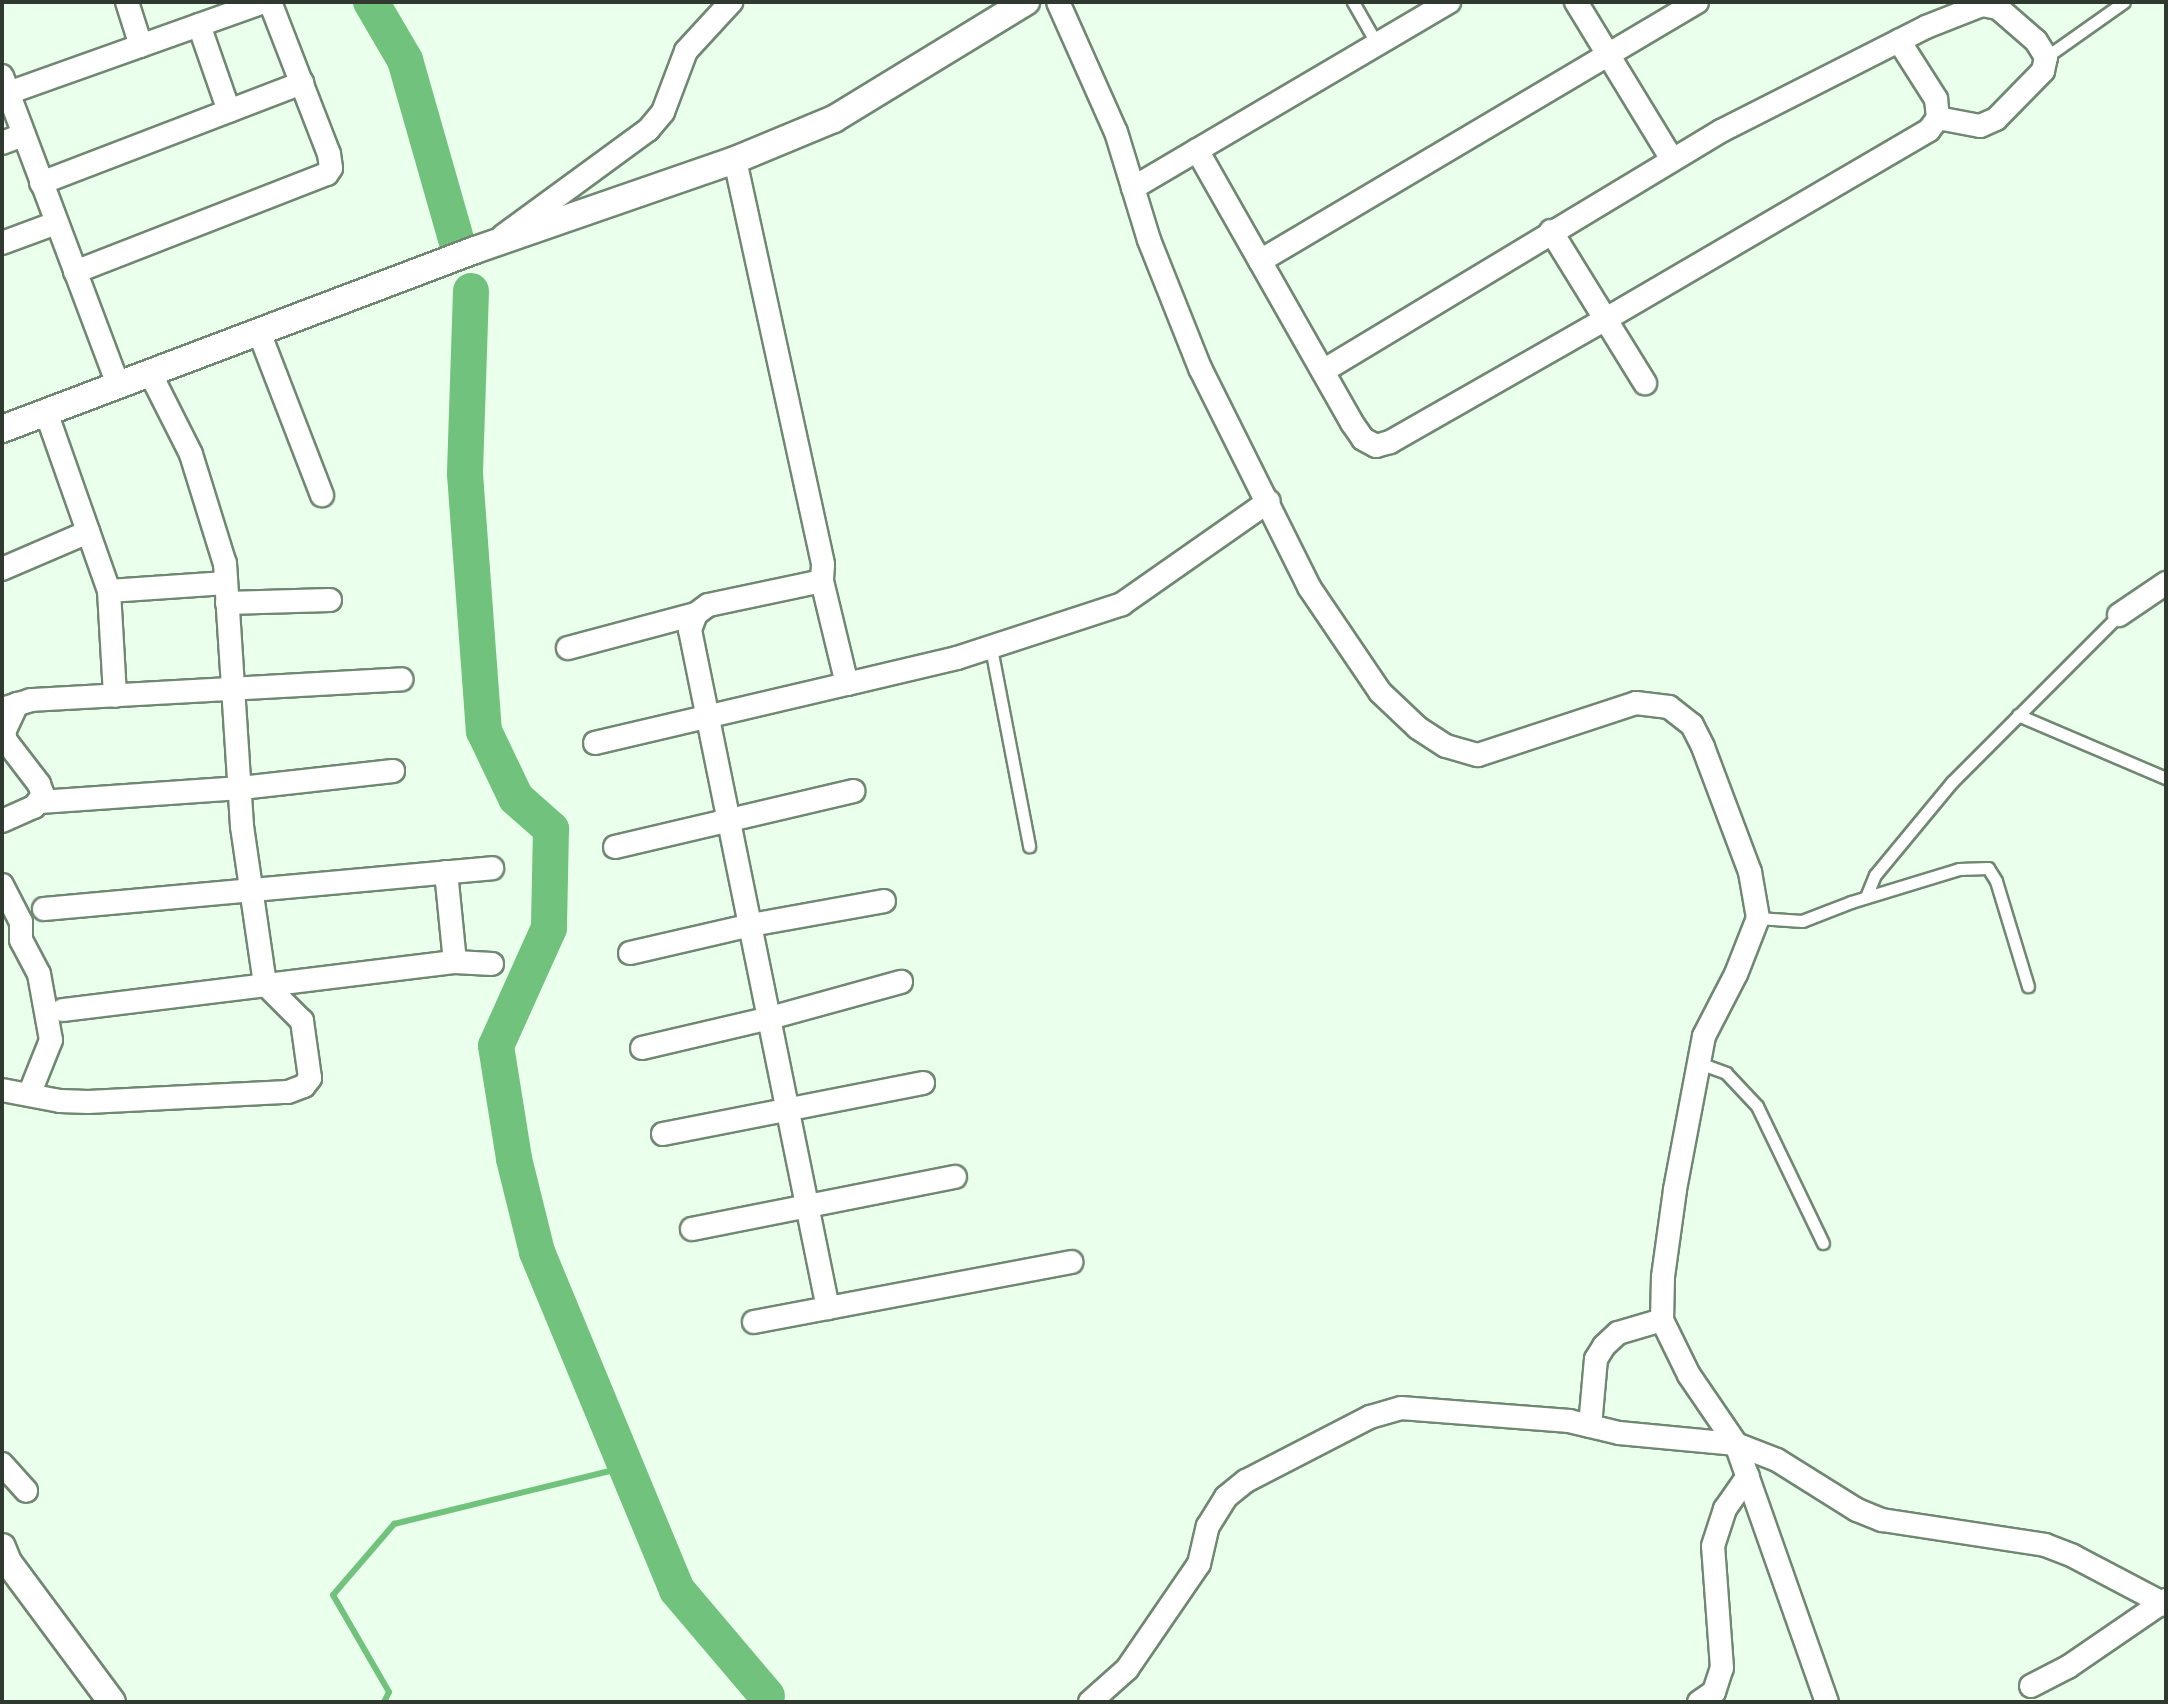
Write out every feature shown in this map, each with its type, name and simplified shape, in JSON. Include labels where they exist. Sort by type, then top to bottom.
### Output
[{"type":"street","points":[[127,2],[141,46]]},
{"type":"street","points":[[118,385],[5,85],[141,46],[263,2]]},
{"type":"street","points":[[75,272],[327,174],[331,168],[329,154],[270,2]]},
{"type":"street","points":[[484,247],[648,130],[663,112],[686,51],[731,2]]},
{"type":"street","points":[[2,429],[447,260],[735,160],[834,119],[1026,2]]},
{"type":"street","points":[[1058,2],[1116,132],[1149,240],[1200,368],[1269,501],[1309,587],[1380,692],[1418,728],[1446,746],[1478,755],[1636,703],[1669,707],[1692,725],[1750,872],[1758,918],[1736,974],[1704,1036],[1675,1190],[1663,1277],[1662,1320],[1689,1375],[1736,1444],[1827,1702]]},
{"type":"street","points":[[1133,188],[1449,2]]},
{"type":"street","points":[[1576,2],[1672,159]]},
{"type":"street","points":[[1260,261],[1697,2]]},
{"type":"street","points":[[1323,371],[1721,131],[1899,41],[1982,5],[1998,8],[2036,41],[2046,57],[2043,71],[1996,119],[1980,126],[1938,118]]},
{"type":"street","points":[[199,25],[229,111]]},
{"type":"street","points":[[1197,150],[1363,439],[1376,446],[1390,442],[1606,319],[1929,130],[1938,118],[1936,99],[1899,41]]},
{"type":"street","points":[[41,183],[302,83]]},
{"type":"street","points":[[2,143],[23,135]]},
{"type":"street","points":[[735,160],[823,565],[822,581],[847,684]]},
{"type":"street","points":[[2,243],[56,223]]},
{"type":"street","points":[[1551,231],[1645,383]]},
{"type":"street","points":[[259,332],[322,495]]},
{"type":"street","points":[[2,1090],[88,1102],[288,1092],[304,1086],[310,1078],[302,1021],[265,984],[250,892],[225,564],[191,454],[150,373]]},
{"type":"street","points":[[46,412],[109,591],[115,696]]},
{"type":"street","points":[[595,743],[991,648],[1122,604],[1269,501]]},
{"type":"street","points":[[2,569],[88,532]]},
{"type":"street","points":[[568,648],[696,614],[708,605],[822,581]]},
{"type":"street","points":[[2119,615],[2166,583]]},
{"type":"street","points":[[109,591],[227,593],[330,600]]},
{"type":"street","points":[[696,614],[690,630],[828,1308]]},
{"type":"street","points":[[40,802],[39,784],[6,741],[4,732],[10,707],[115,696],[401,679]]},
{"type":"street","points":[[2,821],[40,802],[241,788],[393,771]]},
{"type":"street","points":[[615,847],[854,791]]},
{"type":"street","points":[[44,909],[492,868]]},
{"type":"street","points":[[446,872],[455,962]]},
{"type":"street","points":[[2,885],[21,922],[21,940],[39,974],[51,1040],[29,1095]]},
{"type":"street","points":[[630,953],[751,925],[884,901]]},
{"type":"street","points":[[63,1010],[455,962],[492,964]]},
{"type":"street","points":[[642,1048],[770,1018],[901,982]]},
{"type":"street","points":[[663,1134],[923,1083]]},
{"type":"street","points":[[692,1229],[955,1177]]},
{"type":"street","points":[[754,1322],[1071,1262]]},
{"type":"street","points":[[1590,1426],[1596,1359],[1604,1346],[1618,1333],[1662,1320]]},
{"type":"street","points":[[1090,1702],[1127,1669],[1199,1564],[1208,1526],[1226,1497],[1246,1481],[1370,1417],[1401,1408],[1569,1421],[1619,1433],[1736,1444],[1777,1460],[1857,1510],[1882,1520],[2045,1545],[2164,1603],[2068,1667],[2031,1686]]},
{"type":"street","points":[[2,1464],[26,1491]]},
{"type":"street","points":[[1699,1702],[1714,1692],[1722,1668],[1713,1546],[1725,1509],[1748,1476]]},
{"type":"street","points":[[2,1547],[8,1562],[112,1702]]},
{"type":"lane","points":[[1353,2],[1377,44]]},
{"type":"lane","points":[[2046,57],[2124,2]]},
{"type":"lane","points":[[1866,897],[1886,861],[1952,782],[2119,615]]},
{"type":"lane","points":[[991,648],[1029,846]]},
{"type":"lane","points":[[2018,715],[2091,743],[2166,778]]},
{"type":"lane","points":[[1758,918],[1802,921],[1866,897],[1959,869],[1988,868],[1996,881],[2028,986]]},
{"type":"lane","points":[[1699,1063],[1726,1073],[1757,1106],[1823,1243]]},
{"type":"waterway","points":[[371,2],[405,60],[457,243]]},
{"type":"waterway","points":[[471,291],[465,474],[484,731],[516,798],[551,829],[549,928],[496,1046],[514,1159],[537,1252],[677,1590],[767,1696]]},
{"type":"waterway","points":[[384,1702],[389,1692],[333,1595],[394,1524],[626,1467]]}]
